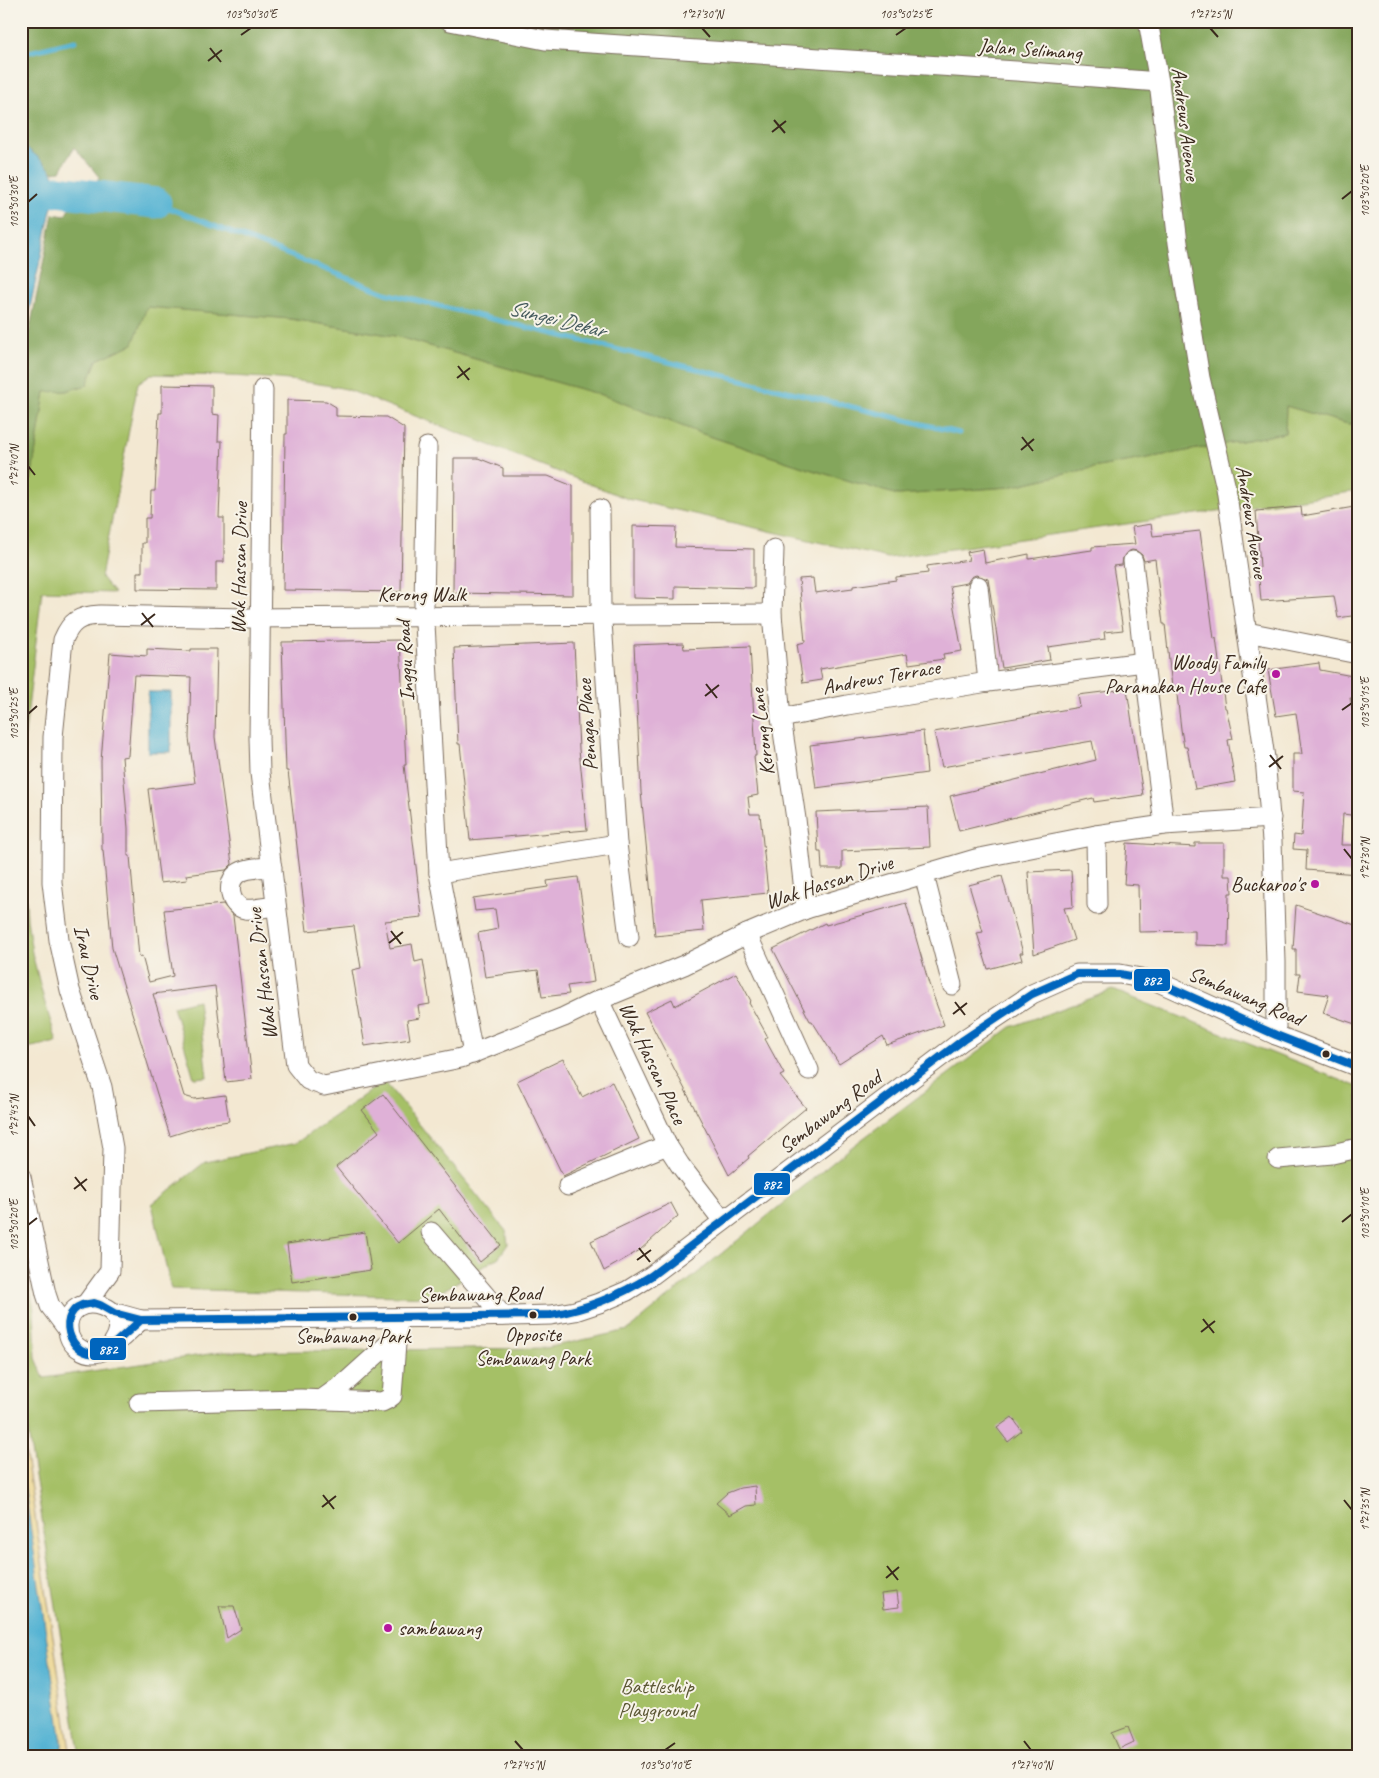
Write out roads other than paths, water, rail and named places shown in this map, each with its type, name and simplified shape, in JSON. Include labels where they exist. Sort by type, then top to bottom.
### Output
[{"type":"street","name":"Jalan Selimang","points":[[450,21],[545,40],[1159,82]]},
{"type":"street","name":"Andrews Avenue","points":[[1148,21],[1159,82],[1180,252],[1200,378],[1226,488],[1265,758],[1271,818],[1276,962],[1276,1035]]},
{"type":"street","name":"Wak Hassan Drive","points":[[262,389],[260,773],[296,1065],[308,1080],[324,1086],[473,1054],[684,965],[806,909],[924,875],[975,858],[1096,835],[1164,825],[1271,818]]},
{"type":"street","name":"Inggu Road","points":[[427,446],[425,617],[439,873],[473,1054]]},
{"type":"street","name":"Penaga Place","points":[[600,509],[602,615],[617,844],[629,937]]},
{"type":"street","name":"Kerong Lane","points":[[774,549],[772,614],[781,718],[796,819],[806,909]]},
{"type":"street","points":[[1133,561],[1164,825]]},
{"type":"street","points":[[978,586],[988,682]]},
{"type":"street","name":"Kerong Walk","points":[[74,622],[86,616],[100,615],[261,618],[772,614]]},
{"type":"street","name":"Irau Drive","points":[[74,622],[67,630],[63,640],[53,737],[52,882],[59,940],[70,990],[102,1086],[113,1148],[110,1271],[86,1304]]},
{"type":"street","points":[[1247,632],[1358,654]]},
{"type":"street","name":"Andrews Terrace","points":[[781,718],[988,682],[1144,662]]},
{"type":"street","points":[[1096,835],[1097,905]]},
{"type":"street","points":[[439,873],[617,844]]},
{"type":"street","points":[[272,867],[246,870],[238,873],[232,879],[231,890],[234,902],[245,909],[276,906]]},
{"type":"street","name":"Wak Hassan Drive","points":[[924,875],[952,985]]},
{"type":"street","name":"Wak Hassan Drive","points":[[748,934],[809,1070]]},
{"type":"street","name":"Sembawang Road","points":[[86,1304],[100,1304],[112,1312],[141,1320],[503,1316],[551,1315],[575,1311],[627,1291],[651,1276],[963,1040],[1032,994],[1077,974],[1120,974],[1156,981],[1276,1035],[1358,1067]]},
{"type":"street","name":"Wak Hassan Place","points":[[599,1000],[667,1145],[723,1222]]},
{"type":"street","name":"Wak Hassan Place","points":[[568,1186],[667,1145]]},
{"type":"street","points":[[1278,1159],[1332,1154],[1358,1148]]},
{"type":"street","points":[[21,1177],[46,1294],[50,1306],[68,1330],[74,1345],[83,1351],[102,1352],[141,1320]]},
{"type":"street","points":[[431,1232],[503,1316]]},
{"type":"street","points":[[68,1330],[72,1314],[80,1306],[86,1304]]},
{"type":"street","points":[[109,1348],[117,1335],[116,1319],[112,1312]]},
{"type":"street","points":[[139,1403],[301,1399],[382,1402],[392,1396],[398,1318]]},
{"type":"street","points":[[321,1400],[346,1382],[396,1337]]},
{"type":"water","points":[[21,143],[46,164],[55,179],[57,187],[21,349]]},
{"type":"water","points":[[148,692],[171,692],[171,752],[148,752]]},
{"type":"water","points":[[21,1463],[64,1757],[21,1757]]},
{"type":"waterway","points":[[21,54],[75,41]]},
{"type":"waterway","points":[[57,191],[156,203]]},
{"type":"waterway","name":"Sungei Dekar","points":[[156,203],[386,293],[959,433]]},
{"type":"place","name":"Woody Family Paranakan House Cafe","points":[[1276,674]]},
{"type":"place","name":"Buckaroo's","points":[[1315,884]]},
{"type":"place","name":"Opposite Sembawang Park","points":[[533,1315]]},
{"type":"place","name":"Sembawang Park","points":[[353,1317]]},
{"type":"place","name":"sambawang","points":[[388,1628]]},
{"type":"park label","name":"Battleship Playground","points":[[657,1698]]}]
